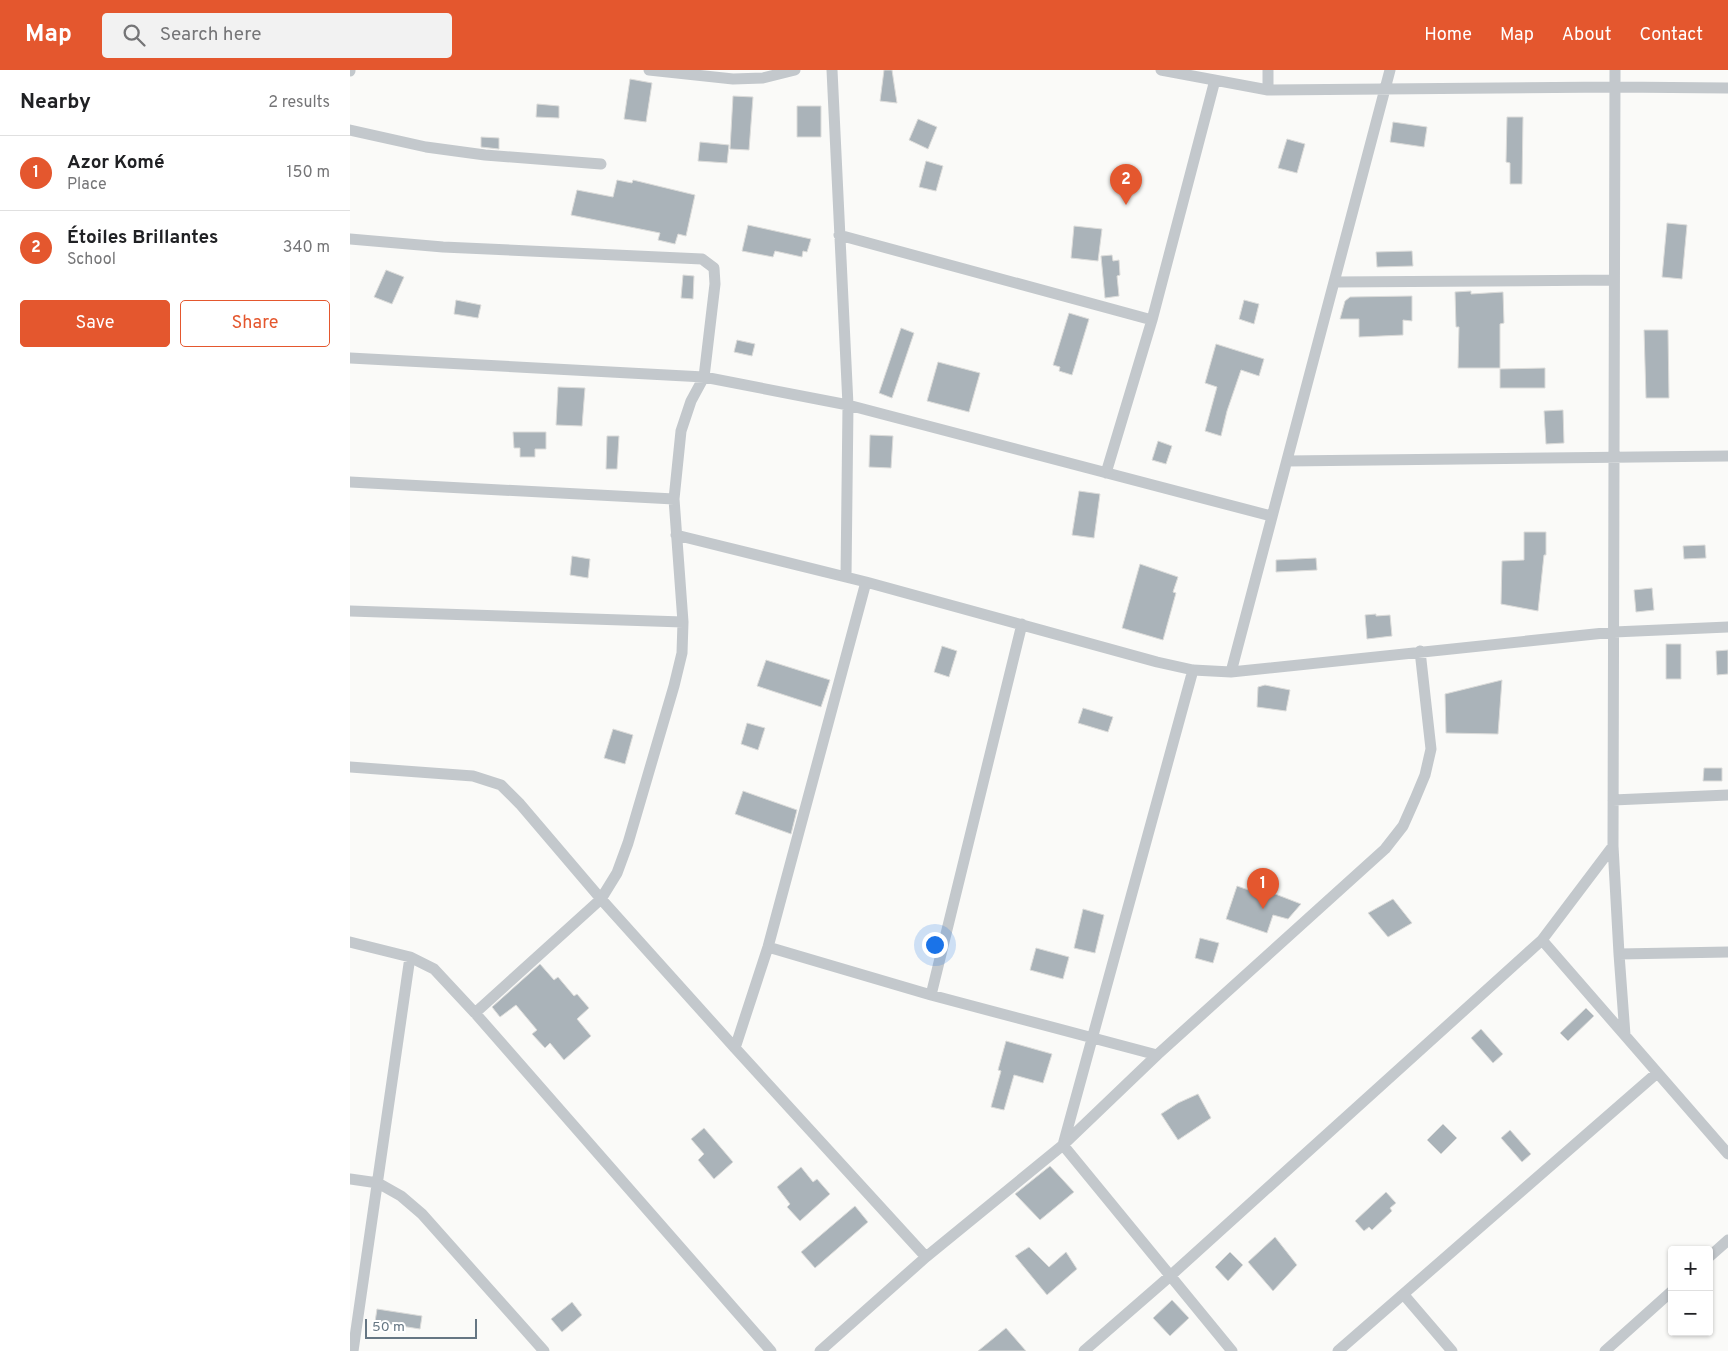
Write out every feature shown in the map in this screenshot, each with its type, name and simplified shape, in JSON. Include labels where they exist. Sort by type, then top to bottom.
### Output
[{"type":"street","points":[[649,70],[733,79],[795,70]]},
{"type":"street","points":[[832,70],[848,405],[846,577]]},
{"type":"street","points":[[1161,70],[1268,90],[1728,88]]},
{"type":"street","points":[[1268,70],[1268,90]]},
{"type":"street","points":[[1231,672],[1390,70]]},
{"type":"street","points":[[1615,70],[1613,846],[1625,1035]]},
{"type":"street","points":[[1106,473],[1152,320],[1215,80]]},
{"type":"street","points":[[350,130],[426,147],[485,156],[601,164]]},
{"type":"street","points":[[839,235],[1152,320]]},
{"type":"street","points":[[350,239],[443,247],[702,259],[714,268],[715,284],[704,377],[691,401],[681,431],[674,499],[683,622],[682,653],[631,833],[617,873],[602,899],[475,1013]]},
{"type":"street","points":[[1334,282],[1614,280]]},
{"type":"street","points":[[350,358],[704,377],[848,405],[1271,516]]},
{"type":"street","points":[[1287,461],[1728,456]]},
{"type":"street","points":[[350,482],[674,499]]},
{"type":"street","points":[[676,535],[866,582],[1193,670],[1231,672],[1614,632],[1728,627]]},
{"type":"street","points":[[735,1048],[768,947],[866,582]]},
{"type":"street","points":[[350,611],[683,622]]},
{"type":"street","points":[[931,995],[1022,624]]},
{"type":"street","points":[[820,1351],[926,1257],[1063,1145],[1157,1055],[1385,849],[1403,826],[1425,775],[1431,749],[1420,651]]},
{"type":"street","points":[[1063,1145],[1193,670]]},
{"type":"street","points":[[350,767],[473,776],[501,785],[520,804],[735,1048],[926,1257]]},
{"type":"street","points":[[1613,800],[1728,795]]},
{"type":"street","points":[[1084,1351],[1170,1277],[1542,940],[1613,846]]},
{"type":"street","points":[[1542,940],[1728,1154]]},
{"type":"street","points":[[350,942],[410,957],[434,969],[475,1013],[771,1351]]},
{"type":"street","points":[[768,947],[931,995],[1157,1055]]},
{"type":"street","points":[[1619,954],[1728,952]]},
{"type":"street","points":[[353,1351],[410,957]]},
{"type":"street","points":[[1338,1351],[1657,1073]]},
{"type":"street","points":[[1063,1145],[1232,1351]]},
{"type":"street","points":[[350,1179],[378,1183],[402,1196],[422,1214],[544,1351]]},
{"type":"street","points":[[1713,1253],[1728,1240]]},
{"type":"street","points":[[1404,1295],[1452,1351]]},
{"type":"street","points":[[1605,1351],[1668,1295]]},
{"type":"building","points":[[884,70],[892,70],[897,103],[880,101]]},
{"type":"building","points":[[630,79],[652,83],[646,122],[624,119]]},
{"type":"building","points":[[733,96],[753,97],[749,150],[730,149]]},
{"type":"building","points":[[537,104],[559,106],[559,118],[536,117]]},
{"type":"building","points":[[797,106],[821,106],[821,137],[797,137]]},
{"type":"building","points":[[1507,117],[1523,117],[1522,184],[1510,184],[1510,163],[1506,162]]},
{"type":"building","points":[[918,119],[937,127],[928,149],[909,140]]},
{"type":"building","points":[[1393,122],[1427,127],[1424,147],[1390,142]]},
{"type":"building","points":[[481,137],[499,138],[499,149],[481,147]]},
{"type":"building","points":[[1287,139],[1305,144],[1297,173],[1278,168]]},
{"type":"building","points":[[700,142],[729,145],[727,163],[698,161]]},
{"type":"building","points":[[926,161],[943,166],[936,191],[919,187]]},
{"type":"building","points":[[617,180],[632,183],[633,180],[695,195],[686,236],[678,234],[675,244],[658,240],[660,233],[571,215],[577,190],[613,197]]},
{"type":"building","points":[[1667,223],[1687,225],[1682,279],[1662,277]]},
{"type":"building","points":[[748,225],[811,239],[807,252],[803,251],[802,257],[775,251],[773,257],[742,251]]},
{"type":"building","points":[[1074,226],[1102,229],[1098,261],[1071,258]]},
{"type":"building","points":[[1412,251],[1413,266],[1377,267],[1376,252]]},
{"type":"building","points":[[1112,255],[1113,261],[1119,260],[1120,275],[1117,276],[1119,296],[1105,298],[1101,256]]},
{"type":"building","points":[[386,270],[404,277],[392,304],[374,297]]},
{"type":"building","points":[[683,275],[694,276],[693,299],[681,298]]},
{"type":"building","points":[[1471,291],[1471,294],[1503,292],[1504,323],[1500,324],[1500,368],[1458,368],[1459,327],[1456,327],[1455,292]]},
{"type":"building","points":[[1412,296],[1412,321],[1403,320],[1403,335],[1359,337],[1359,319],[1340,319],[1345,301],[1350,297]]},
{"type":"building","points":[[456,300],[481,305],[478,318],[454,314]]},
{"type":"building","points":[[1244,300],[1259,304],[1254,324],[1239,319]]},
{"type":"building","points":[[1069,313],[1089,319],[1072,375],[1059,371],[1060,367],[1053,365]]},
{"type":"building","points":[[901,328],[914,333],[892,398],[879,393]]},
{"type":"building","points":[[1644,330],[1668,330],[1669,398],[1646,398]]},
{"type":"building","points":[[737,340],[755,344],[752,356],[734,352]]},
{"type":"building","points":[[1216,344],[1264,359],[1259,376],[1241,370],[1227,411],[1221,436],[1205,431],[1217,387],[1205,383]]},
{"type":"building","points":[[938,362],[980,373],[969,412],[927,401]]},
{"type":"building","points":[[1545,368],[1545,388],[1500,388],[1500,369]]},
{"type":"building","points":[[558,387],[585,388],[582,426],[556,425]]},
{"type":"building","points":[[1563,410],[1564,443],[1546,444],[1544,411]]},
{"type":"building","points":[[513,432],[546,432],[546,449],[535,449],[535,457],[520,457],[520,448],[514,448]]},
{"type":"building","points":[[870,435],[893,436],[891,468],[869,467]]},
{"type":"building","points":[[607,436],[619,436],[617,469],[606,469]]},
{"type":"building","points":[[1158,441],[1172,446],[1166,464],[1152,460]]},
{"type":"building","points":[[1079,491],[1100,494],[1094,538],[1072,535]]},
{"type":"building","points":[[1524,532],[1546,532],[1546,555],[1544,555],[1538,611],[1501,604],[1502,561],[1524,560]]},
{"type":"building","points":[[1705,545],[1706,558],[1684,559],[1683,546]]},
{"type":"building","points":[[572,556],[590,559],[588,578],[570,575]]},
{"type":"building","points":[[1316,558],[1317,570],[1276,572],[1276,560]]},
{"type":"building","points":[[1140,564],[1178,577],[1173,592],[1176,593],[1163,640],[1122,628]]},
{"type":"building","points":[[1652,588],[1654,610],[1636,612],[1634,590]]},
{"type":"building","points":[[1376,614],[1376,616],[1390,615],[1392,636],[1367,639],[1365,615]]},
{"type":"building","points":[[1666,644],[1681,644],[1681,679],[1666,679]]},
{"type":"building","points":[[942,646],[957,651],[949,677],[934,672]]},
{"type":"building","points":[[1728,650],[1728,674],[1717,675],[1716,651]]},
{"type":"building","points":[[766,660],[830,680],[821,707],[757,686]]},
{"type":"building","points":[[1502,680],[1498,734],[1446,733],[1445,694]]},
{"type":"building","points":[[1265,685],[1290,690],[1286,711],[1257,707],[1258,687]]},
{"type":"building","points":[[1083,708],[1113,717],[1108,732],[1078,723]]},
{"type":"building","points":[[747,723],[765,728],[758,750],[741,744]]},
{"type":"building","points":[[613,729],[633,735],[625,764],[604,758]]},
{"type":"building","points":[[1704,768],[1722,768],[1722,781],[1703,781]]},
{"type":"building","points":[[743,791],[797,810],[791,834],[735,814]]},
{"type":"building","points":[[1237,886],[1263,895],[1265,890],[1301,904],[1288,919],[1273,915],[1267,933],[1226,919]]},
{"type":"building","points":[[1393,899],[1412,923],[1388,937],[1368,913]]},
{"type":"building","points":[[1083,909],[1104,915],[1095,953],[1074,948]]},
{"type":"building","points":[[1200,938],[1219,943],[1213,963],[1195,958]]},
{"type":"building","points":[[1036,948],[1069,957],[1063,979],[1030,970]]},
{"type":"building","points":[[540,964],[554,980],[558,977],[574,996],[577,994],[589,1008],[577,1019],[591,1036],[564,1060],[550,1043],[545,1048],[532,1034],[537,1030],[516,1005],[500,1017],[492,1007]]},
{"type":"building","points":[[1586,1008],[1594,1016],[1568,1041],[1560,1033]]},
{"type":"building","points":[[1481,1029],[1503,1054],[1493,1063],[1471,1038]]},
{"type":"building","points":[[1006,1041],[1052,1054],[1043,1083],[1014,1075],[1004,1110],[991,1107],[1001,1071],[998,1070]]},
{"type":"building","points":[[1198,1094],[1211,1118],[1178,1140],[1161,1114],[1178,1103]]},
{"type":"building","points":[[1443,1124],[1457,1138],[1441,1154],[1427,1140]]},
{"type":"building","points":[[704,1128],[733,1162],[714,1179],[698,1160],[704,1154],[691,1139]]},
{"type":"building","points":[[1510,1130],[1531,1154],[1522,1162],[1501,1138]]},
{"type":"building","points":[[1050,1166],[1074,1192],[1040,1220],[1015,1194]]},
{"type":"building","points":[[801,1167],[813,1182],[817,1179],[830,1194],[800,1221],[787,1207],[790,1204],[777,1187]]},
{"type":"building","points":[[1386,1192],[1396,1203],[1390,1208],[1392,1211],[1372,1230],[1369,1227],[1364,1231],[1355,1221]]},
{"type":"building","points":[[855,1206],[868,1222],[815,1268],[801,1252]]},
{"type":"building","points":[[1275,1237],[1297,1265],[1273,1291],[1248,1262]]},
{"type":"building","points":[[1029,1247],[1049,1267],[1066,1252],[1077,1269],[1047,1295],[1015,1256]]},
{"type":"building","points":[[1230,1252],[1243,1265],[1228,1281],[1215,1267]]},
{"type":"building","points":[[1172,1300],[1189,1318],[1170,1336],[1153,1318]]},
{"type":"building","points":[[572,1302],[582,1315],[562,1332],[551,1319]]},
{"type":"building","points":[[377,1309],[422,1316],[420,1329],[375,1322]]},
{"type":"building","points":[[1006,1328],[1026,1351],[978,1351]]},
{"type":"place","name":"Étoiles Brillantes","points":[[1126,205]]},
{"type":"place","name":"Azor Komé","points":[[1263,909]]}]
